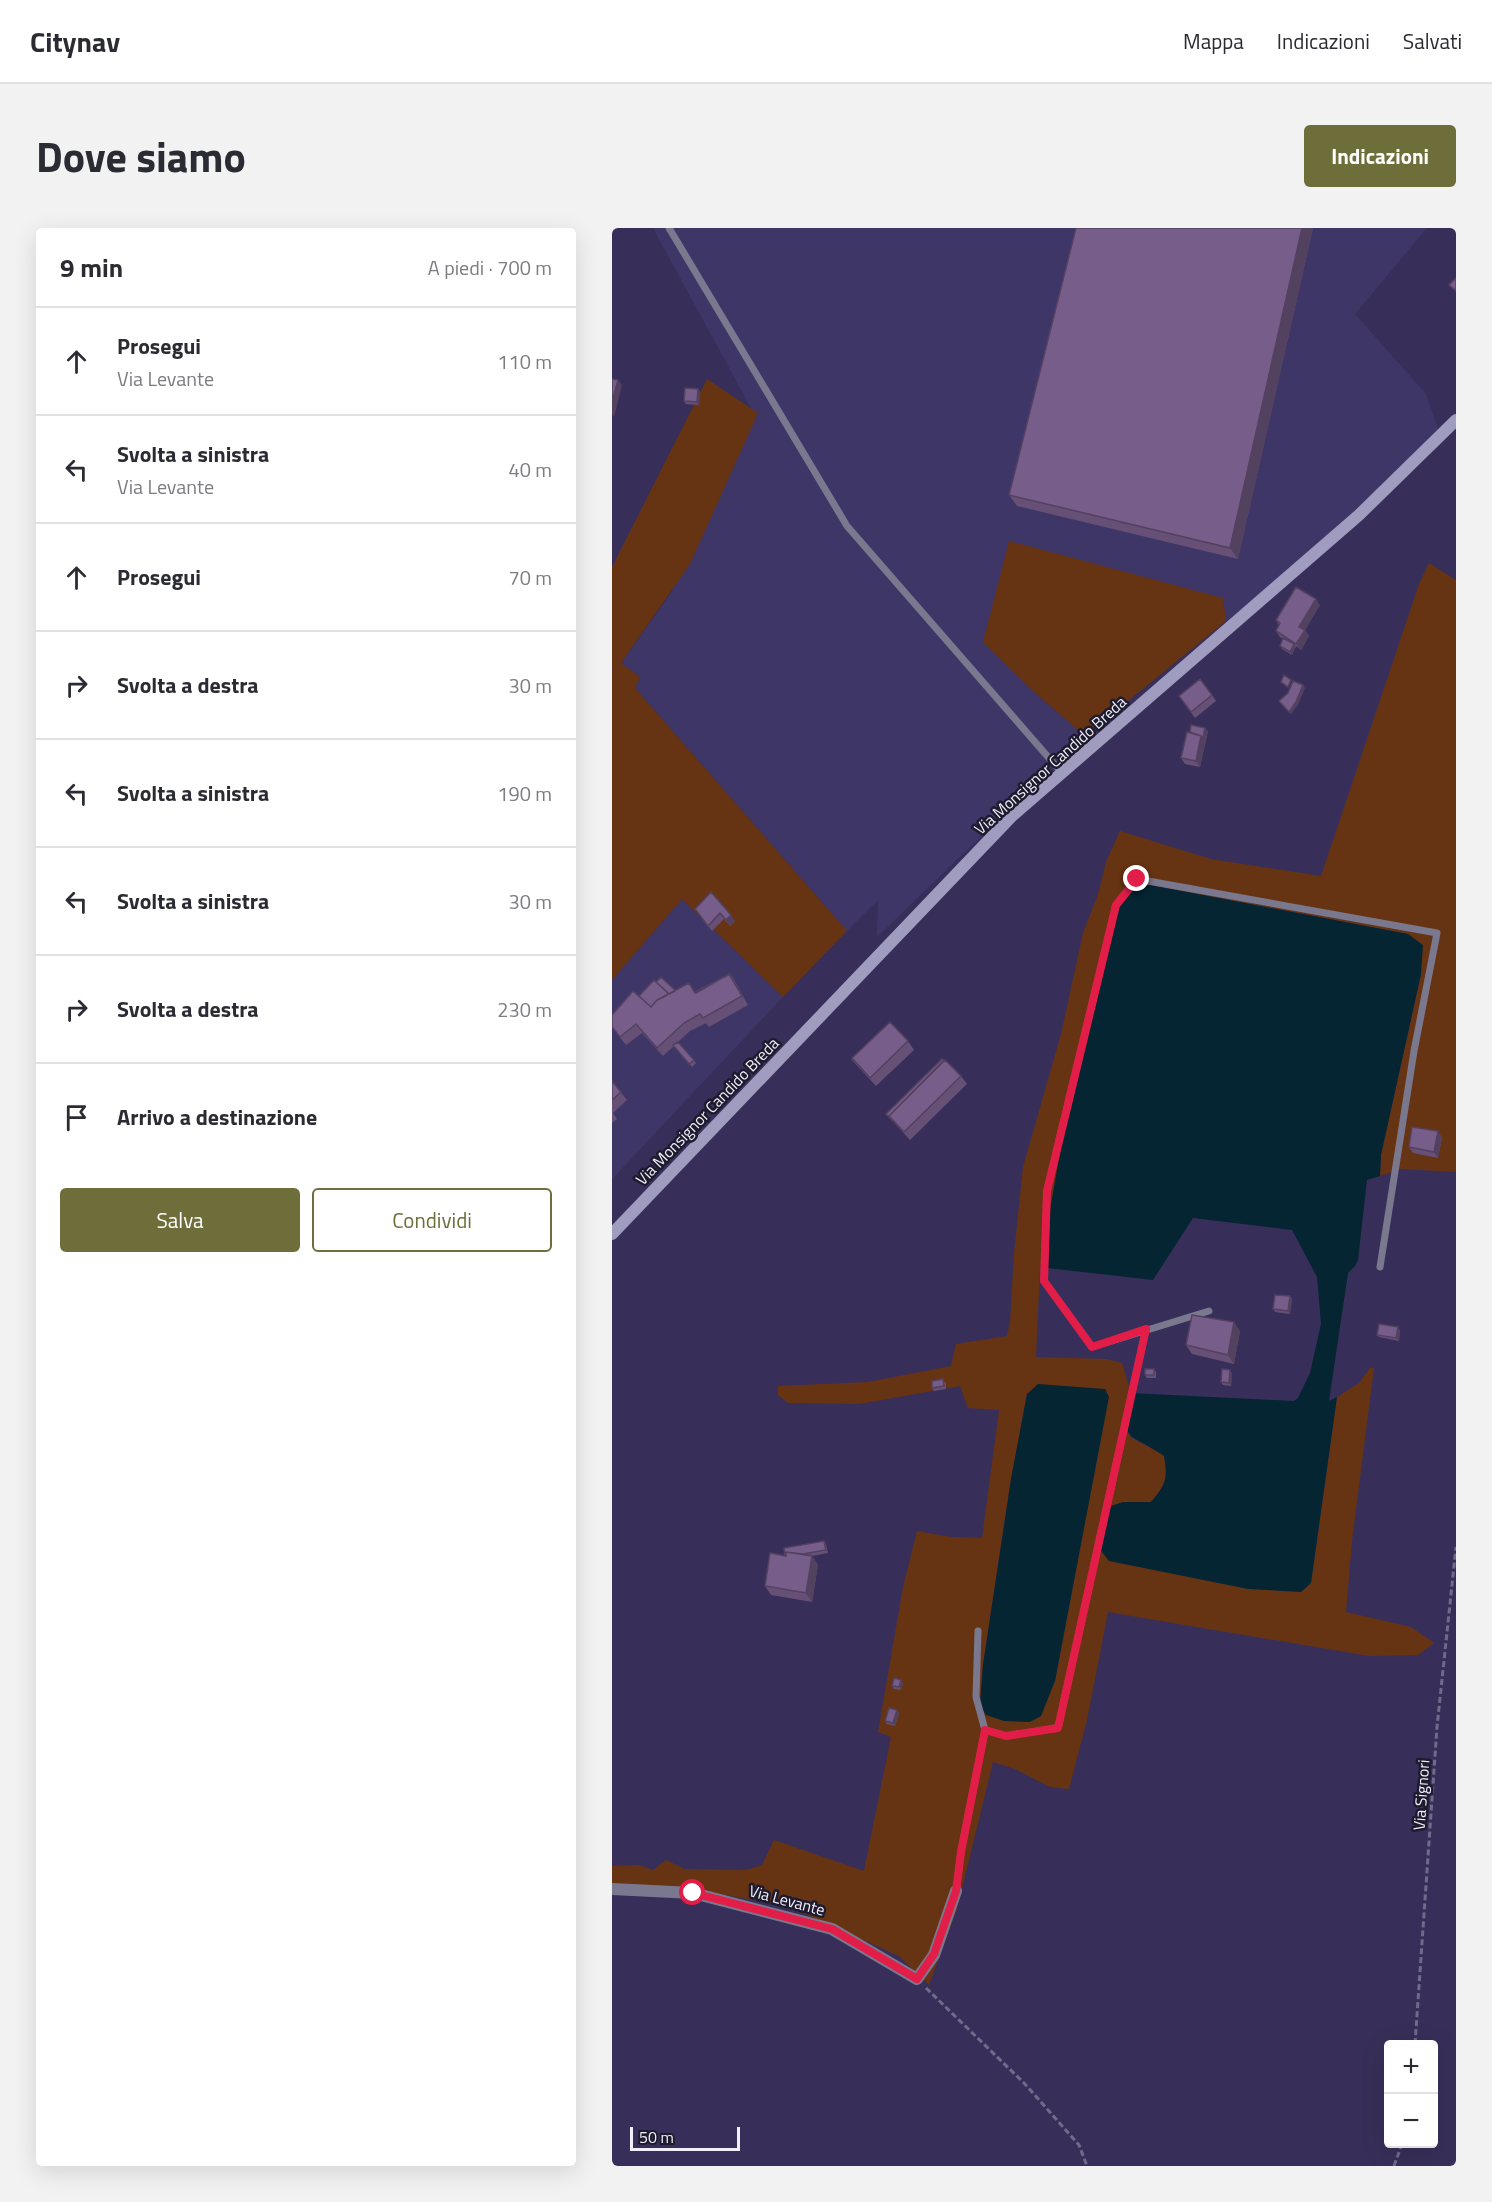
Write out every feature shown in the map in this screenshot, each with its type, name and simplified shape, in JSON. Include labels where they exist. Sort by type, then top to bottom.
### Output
[{"type":"main road","name":"Via Monsignor Candido Breda","points":[[612,1234],[1011,817],[1359,515],[1456,420]]},
{"type":"street","name":"Via Levante","points":[[612,1889],[693,1893],[832,1929],[917,1979]]},
{"type":"street","points":[[917,1979],[934,1954],[956,1891]]},
{"type":"lane","points":[[669,228],[847,526],[1062,772]]},
{"type":"lane","points":[[1209,1311],[1092,1347],[1044,1281],[1047,1191],[1116,905],[1137,879],[1437,933],[1414,1051],[1380,1267]]},
{"type":"lane","points":[[985,1730],[1006,1736],[1058,1728],[1146,1329]]},
{"type":"lane","points":[[956,1891],[961,1852],[985,1730],[976,1697],[978,1631]]},
{"type":"path","name":"Via Signori","points":[[1415,2040],[1437,1727],[1456,1547]]},
{"type":"path","points":[[917,1979],[1024,2083],[1078,2145],[1087,2166]]},
{"type":"path","points":[[1394,2166],[1401,2148]]},
{"type":"shaded area","points":[[653,228],[1427,228],[1355,314],[1426,394],[1439,431],[1338,529],[1284,576],[1226,621],[1223,598],[1034,692],[1085,736],[877,937],[878,900],[847,931],[635,688],[640,677],[621,663],[671,593],[758,413],[752,410]]},
{"type":"shaded area","points":[[707,379],[758,413],[690,564],[621,663],[640,677],[635,688],[847,931],[783,997],[682,899],[612,980],[612,567]]},
{"type":"shaded area","points":[[1009,541],[1223,598],[1226,621],[1085,736],[1034,692],[983,642]]},
{"type":"shaded area","points":[[1429,563],[1456,580],[1456,1172],[1401,1169],[1380,1176],[1381,1155],[1421,974],[1408,934],[1150,885],[1136,887],[1047,1268],[1040,1268],[1036,1357],[1107,1359],[1122,1363],[1131,1393],[1130,1437],[1164,1455],[1166,1470],[1163,1486],[1151,1502],[1123,1502],[1311,1583],[1337,1397],[1359,1383],[1370,1368],[1374,1368],[1352,1541],[1346,1612],[1411,1627],[1434,1643],[1418,1655],[1369,1656],[1108,1612],[1087,1720],[1069,1789],[1050,1787],[1015,1769],[993,1762],[957,1909],[929,1985],[899,1956],[805,1914],[769,1903],[704,1891],[612,1886],[612,1866],[639,1865],[653,1870],[666,1860],[685,1869],[746,1870],[762,1865],[774,1840],[864,1871],[891,1737],[878,1732],[903,1587],[917,1531],[951,1537],[982,1538],[999,1410],[968,1408],[960,1386],[859,1404],[788,1403],[778,1395],[778,1386],[868,1382],[951,1366],[956,1344],[1007,1336],[1023,1167],[1061,1034],[1083,933],[1098,894],[1106,862],[1120,831],[1211,859],[1321,876],[1419,584]],"holes":[[[1105,1389],[1108,1397],[1055,1681],[980,1706],[983,1665],[1011,1479],[1027,1394]]]},
{"type":"shaded area","points":[[682,899],[783,997],[612,1179],[612,980]]},
{"type":"water","points":[[1150,885],[1408,934],[1423,945],[1421,974],[1381,1155],[1380,1176],[1367,1180],[1358,1260],[1348,1273],[1329,1401],[1337,1397],[1311,1583],[1301,1592],[1248,1589],[1109,1561],[1098,1547],[1105,1508],[1123,1502],[1151,1502],[1165,1481],[1164,1456],[1134,1438],[1127,1429],[1131,1393],[1294,1401],[1298,1398],[1310,1373],[1321,1324],[1317,1277],[1292,1230],[1193,1218],[1153,1280],[1047,1268],[1047,1226],[1062,1142],[1118,909],[1136,887]]},
{"type":"water","points":[[1038,1384],[1105,1389],[1109,1397],[1055,1681],[1041,1716],[1030,1722],[1004,1721],[986,1715],[980,1706],[983,1665],[1011,1479],[1027,1394]]},
{"type":"building","points":[[1076,228],[1302,228],[1230,548],[1009,495]]},
{"type":"building","points":[[1456,278],[1456,291],[1449,285]]},
{"type":"building","points":[[612,379],[618,380],[612,402]]},
{"type":"building","points":[[685,388],[698,389],[697,402],[684,401]]},
{"type":"building","points":[[1296,587],[1316,599],[1299,627],[1305,630],[1296,644],[1276,631],[1280,623],[1276,620]]},
{"type":"building","points":[[1283,638],[1294,644],[1290,652],[1280,646]]},
{"type":"building","points":[[1284,675],[1291,680],[1288,687],[1281,682]]},
{"type":"building","points":[[1200,679],[1212,695],[1191,712],[1179,696]]},
{"type":"building","points":[[1293,681],[1303,685],[1289,712],[1279,701],[1288,693]]},
{"type":"building","points":[[1191,725],[1205,728],[1203,738],[1190,732]]},
{"type":"building","points":[[1187,732],[1201,736],[1196,761],[1181,758]]},
{"type":"building","points":[[711,892],[731,915],[726,920],[720,913],[708,926],[695,909]]},
{"type":"building","points":[[729,974],[742,996],[703,1018],[700,1014],[684,1023],[657,1048],[636,1024],[620,1037],[612,1027],[612,1015],[633,991],[651,1007],[657,1000],[689,983],[695,993]]},
{"type":"building","points":[[661,977],[675,991],[669,994],[656,982]]},
{"type":"building","points":[[654,980],[668,993],[651,1007],[639,996]]},
{"type":"building","points":[[890,1022],[908,1041],[870,1078],[852,1058]]},
{"type":"building","points":[[678,1042],[694,1060],[689,1064],[673,1045]]},
{"type":"building","points":[[942,1059],[944,1060],[889,1116],[893,1121],[886,1114]]},
{"type":"building","points":[[945,1060],[961,1076],[904,1132],[889,1116]]},
{"type":"building","points":[[612,1081],[621,1092],[612,1100]]},
{"type":"building","points":[[1412,1127],[1438,1131],[1434,1152],[1409,1147]]},
{"type":"building","points":[[1275,1295],[1290,1296],[1288,1311],[1273,1309]]},
{"type":"building","points":[[1192,1315],[1234,1322],[1228,1355],[1186,1345]]},
{"type":"building","points":[[1379,1324],[1398,1327],[1396,1338],[1377,1335]]},
{"type":"building","points":[[1145,1369],[1154,1369],[1154,1375],[1145,1375]]},
{"type":"building","points":[[1222,1369],[1230,1370],[1229,1383],[1221,1382]]},
{"type":"building","points":[[943,1379],[944,1386],[932,1388],[932,1381]]},
{"type":"building","points":[[824,1541],[826,1550],[803,1554],[786,1552],[785,1556],[784,1548]]},
{"type":"building","points":[[786,1552],[812,1556],[806,1593],[765,1586],[770,1553],[786,1556]]},
{"type":"building","points":[[894,1678],[901,1680],[899,1687],[892,1686]]},
{"type":"building","points":[[889,1708],[897,1710],[893,1723],[885,1721]]},
{"type":"route","points":[[693,1893],[832,1929],[917,1979],[934,1954],[956,1891],[961,1852],[985,1730],[1006,1736],[1058,1728],[1146,1329],[1092,1347],[1044,1281],[1047,1191],[1116,905],[1137,879]]}]
